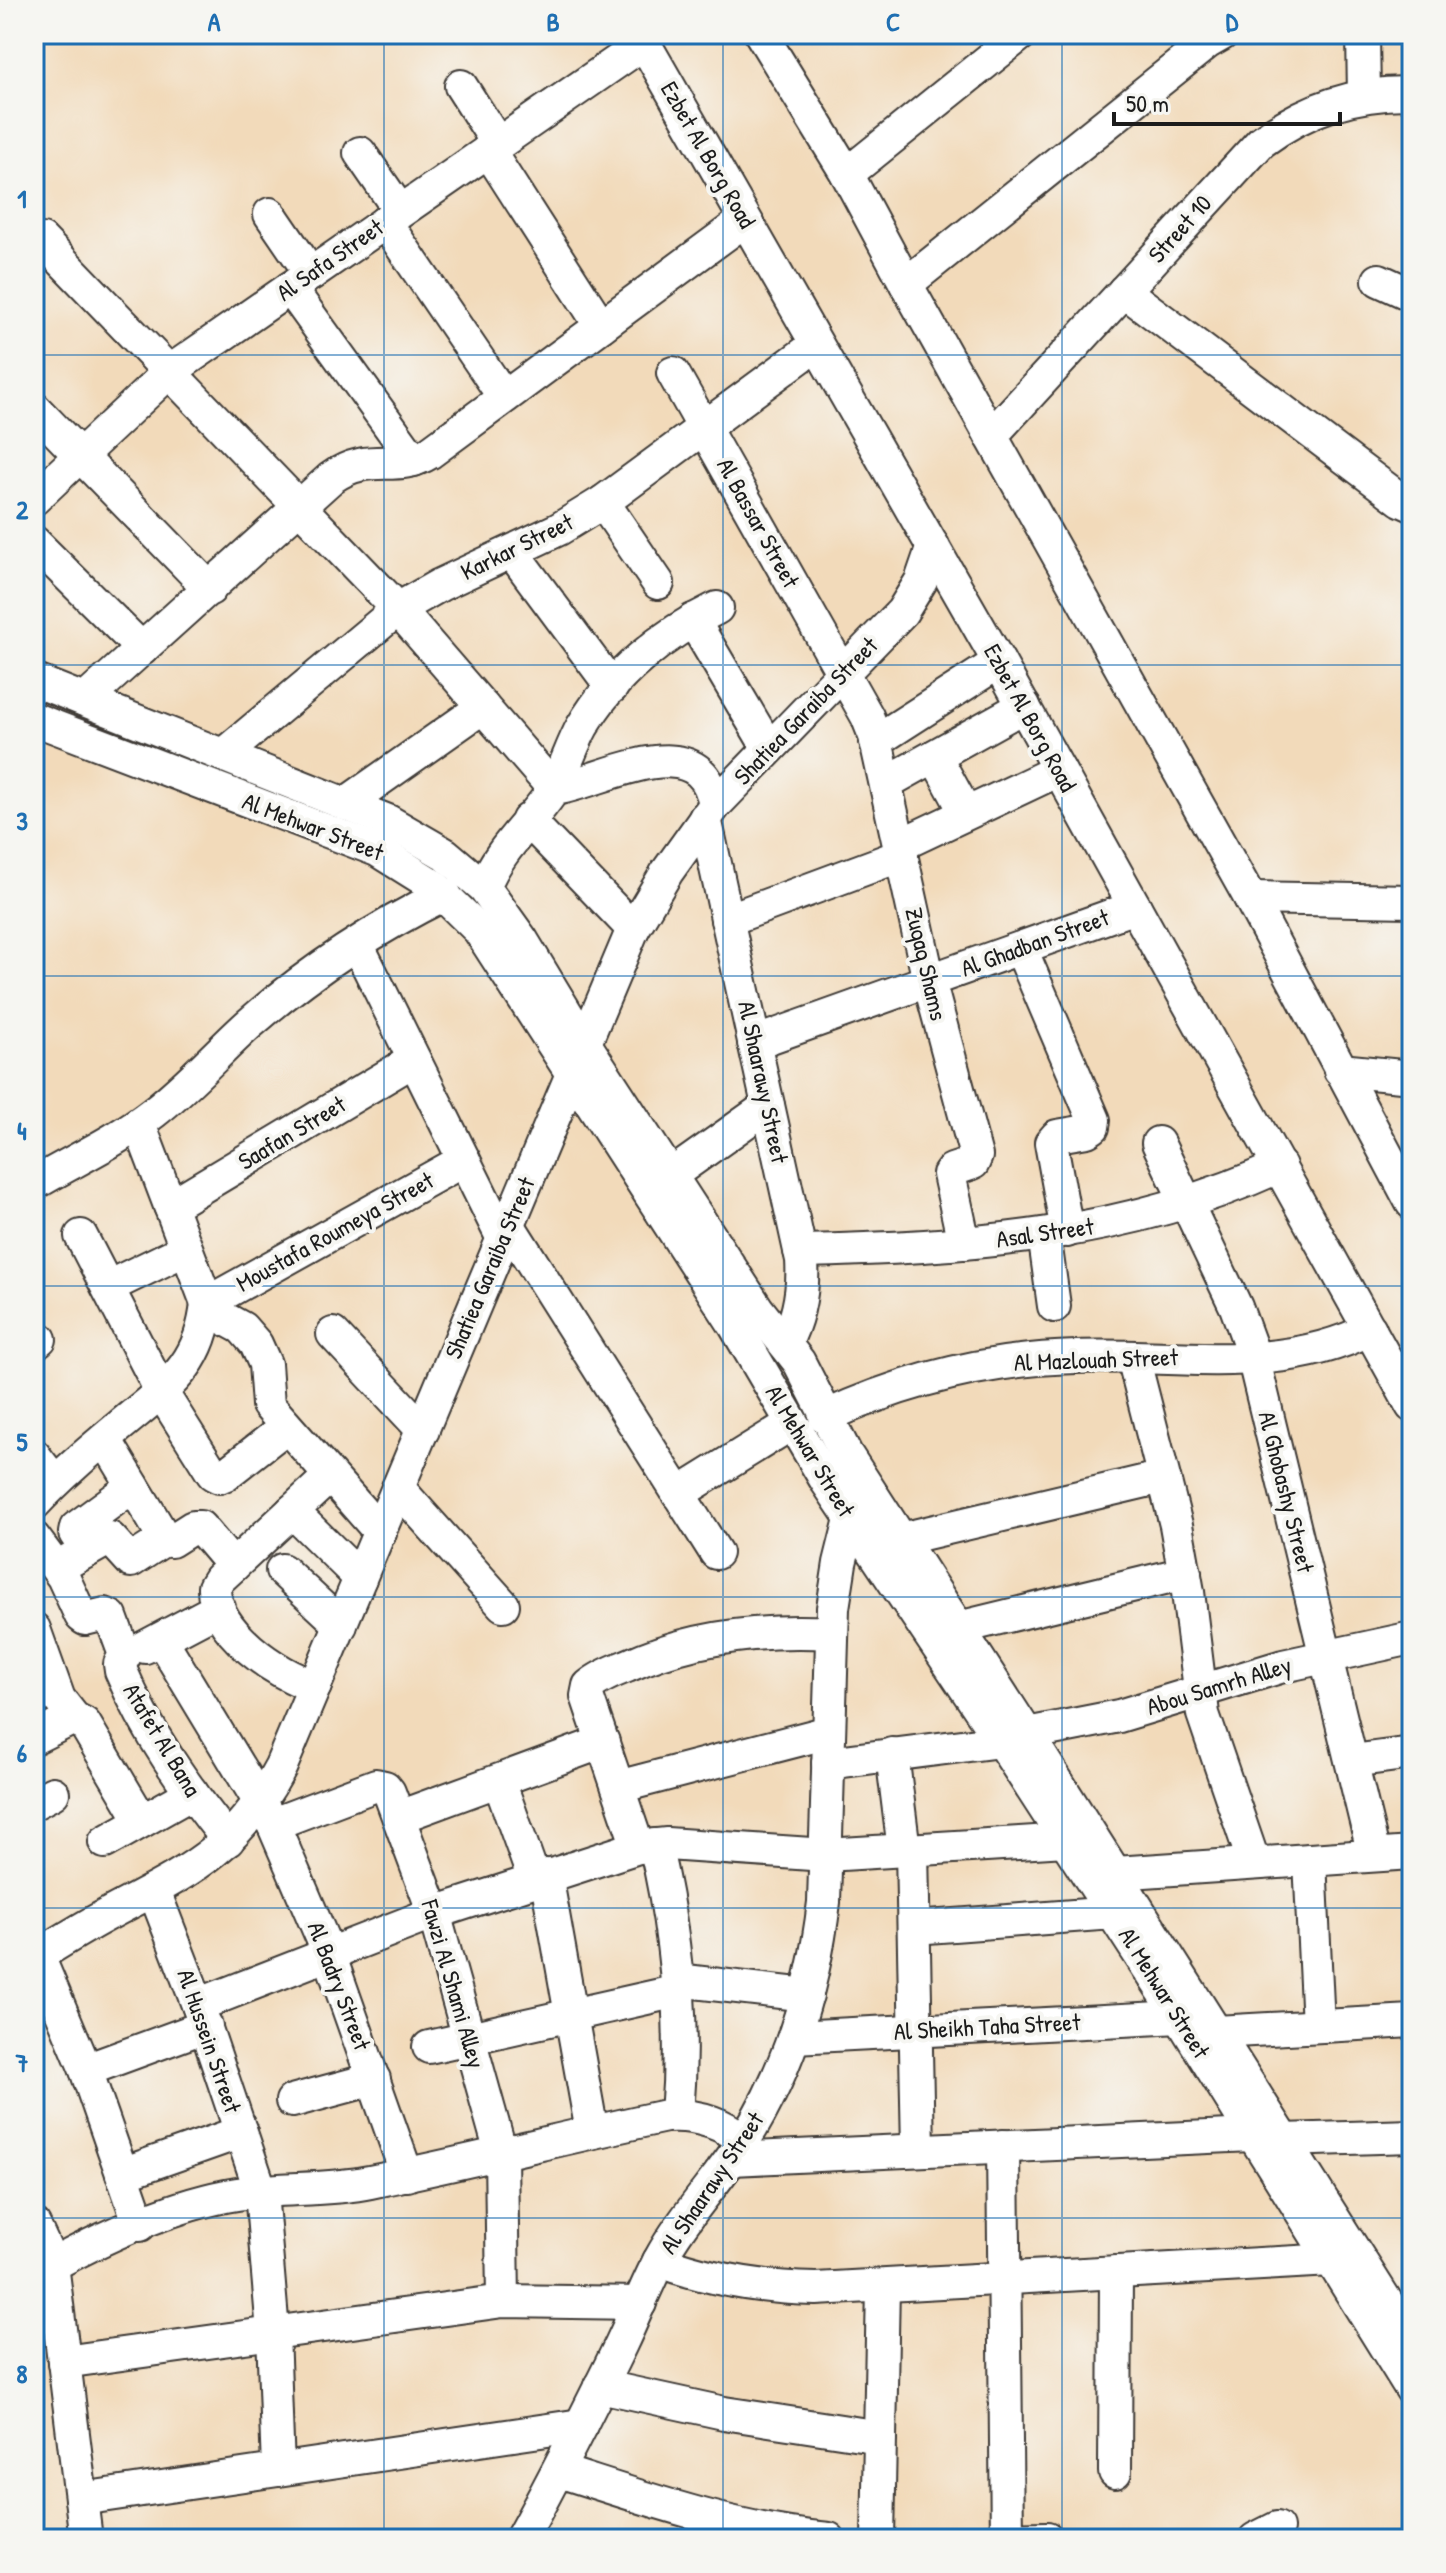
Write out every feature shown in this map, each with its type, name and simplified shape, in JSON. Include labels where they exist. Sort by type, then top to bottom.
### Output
[{"type":"street","points":[[761,34],[847,174],[1250,898],[1412,1203]]},
{"type":"street","points":[[847,174],[1021,34]]},
{"type":"street","points":[[906,284],[1208,42],[1222,34]]},
{"type":"street","points":[[1363,34],[1364,96]]},
{"type":"street","name":"Al Safa Street","points":[[34,499],[169,372],[493,147],[641,38]]},
{"type":"street","name":"Ezbet Al Borg Road","points":[[641,38],[1024,706],[1412,1406]]},
{"type":"street","points":[[461,86],[493,147],[601,326]]},
{"type":"street","name":"Street 10","points":[[991,436],[1261,142],[1309,112],[1341,100],[1412,93]]},
{"type":"street","points":[[360,153],[392,217],[504,397]]},
{"type":"street","points":[[270,214],[300,281],[414,460]]},
{"type":"street","points":[[85,700],[331,478],[367,461],[399,463],[414,460],[435,449],[745,220]]},
{"type":"street","points":[[42,240],[398,609],[554,789]]},
{"type":"street","points":[[1379,280],[1412,295]]},
{"type":"street","points":[[1124,291],[1401,500],[1412,505]]},
{"type":"street","name":"Karkar Street","points":[[223,755],[398,609],[603,502],[816,345]]},
{"type":"street","name":"Al Bassar Street","points":[[673,373],[843,674]]},
{"type":"street","points":[[34,408],[210,589]]},
{"type":"street","points":[[603,502],[658,583]]},
{"type":"street","points":[[34,542],[142,649]]},
{"type":"street","name":"Shatiea Garaiba Street","points":[[35,1955],[185,1873],[267,1813],[281,1766],[633,929],[662,879],[710,812],[897,618],[910,600],[933,546]]},
{"type":"street","points":[[512,552],[612,687]]},
{"type":"street","points":[[484,887],[503,852],[554,789],[584,725],[612,687],[644,655],[705,614],[769,749]]},
{"type":"street","points":[[876,741],[999,662]]},
{"type":"street","name":"Zuqaq Shams","points":[[843,674],[867,716],[876,741],[929,981],[976,1156],[973,1163],[949,1174],[964,1243]]},
{"type":"street","name":"Al Mehwar Street","points":[[34,680],[403,828],[458,863],[484,887],[522,940],[585,1044],[758,1310],[810,1382],[825,1417],[958,1628],[1066,1840],[1180,2017],[1412,2342]]},
{"type":"street","points":[[886,783],[1024,706]]},
{"type":"street","points":[[345,804],[483,707]]},
{"type":"street","name":"Al Mehwar Street","points":[[34,719],[361,843],[406,866],[445,894],[489,943],[734,1324],[791,1424],[851,1519],[1115,1873],[1216,2032],[1332,2260],[1412,2390]]},
{"type":"street","points":[[935,756],[966,813]]},
{"type":"street","name":"Al Shaarawy Street","points":[[554,789],[634,766],[671,760],[685,763],[702,775],[712,792],[710,812],[727,920],[800,1251],[803,1279],[801,1299],[785,1344]]},
{"type":"street","points":[[727,920],[901,850],[966,813],[1059,770]]},
{"type":"street","points":[[528,820],[633,929]]},
{"type":"street","points":[[34,1184],[99,1150],[139,1124],[176,1095],[269,1007],[357,944],[445,894]]},
{"type":"street","points":[[1250,898],[1412,901]]},
{"type":"street","name":"Al Ghadban Street","points":[[754,1043],[1135,907]]},
{"type":"street","points":[[357,944],[464,1160],[506,1232],[716,1553]]},
{"type":"street","points":[[1021,949],[1094,1120],[1089,1131],[1057,1136],[1051,1143],[1056,1233],[1054,1306]]},
{"type":"street","name":"Saafan Street","points":[[170,1206],[414,1060]]},
{"type":"street","points":[[1340,1070],[1412,1077]]},
{"type":"street","points":[[671,1175],[768,1106]]},
{"type":"street","points":[[139,1124],[207,1303],[218,1315],[242,1328],[256,1344],[267,1374],[268,1405],[380,1532]]},
{"type":"street","name":"Al Ghobashy Street","points":[[1158,1143],[1236,1307],[1253,1359],[1374,1855]]},
{"type":"street","name":"Moustafa Roumeya Street","points":[[207,1303],[464,1160]]},
{"type":"street","name":"Asal Street","points":[[800,1251],[964,1243],[1056,1233],[1186,1203],[1280,1166]]},
{"type":"street","points":[[81,1236],[162,1393],[217,1476],[226,1474],[286,1427]]},
{"type":"street","points":[[108,1287],[186,1249]]},
{"type":"street","points":[[34,1455],[45,1493],[162,1393],[191,1359],[202,1332],[207,1303]]},
{"type":"street","name":"Al Mazlouah Street","points":[[825,1417],[876,1395],[965,1370],[1038,1359],[1253,1359],[1314,1351],[1370,1329]]},
{"type":"street","points":[[333,1334],[423,1430]]},
{"type":"street","points":[[1133,1357],[1185,1573],[1198,1693],[1208,1735],[1254,1863]]},
{"type":"street","points":[[678,1494],[791,1424]]},
{"type":"street","points":[[105,1439],[165,1539],[171,1541],[193,1527],[200,1527],[233,1566]]},
{"type":"street","points":[[315,1686],[289,1677],[255,1654],[237,1635],[219,1608],[214,1587],[330,1476]]},
{"type":"street","points":[[901,1539],[1163,1477]]},
{"type":"street","points":[[87,1551],[75,1533],[76,1528],[133,1486]]},
{"type":"street","points":[[398,1488],[503,1605]]},
{"type":"street","points":[[292,1511],[360,1578]]},
{"type":"street","name":"Al Shaarawy Street","points":[[521,2539],[559,2471],[659,2261],[693,2208],[738,2150],[767,2100],[794,2037],[807,1995],[821,1926],[826,1855],[831,1633],[836,1585],[851,1519]]},
{"type":"street","name":"Atafet Al Bana","points":[[34,1538],[57,1568],[81,1616],[85,1619],[105,1614],[111,1617],[124,1651],[121,1671],[142,1716],[192,1793],[228,1840]]},
{"type":"street","points":[[57,1568],[111,1538],[131,1561],[165,1539]]},
{"type":"street","points":[[282,1570],[341,1625]]},
{"type":"street","points":[[958,1628],[1185,1573]]},
{"type":"street","points":[[124,1658],[219,1608]]},
{"type":"street","points":[[34,1629],[43,1689],[74,1718],[84,1723],[142,1821]]},
{"type":"street","points":[[677,2115],[680,2053],[678,1985],[670,1921],[646,1846],[618,1787],[587,1691],[593,1682],[615,1671],[684,1646],[732,1635],[782,1631],[831,1633]]},
{"type":"street","name":"Abou Samrh Alley","points":[[618,1787],[828,1747],[892,1754],[1014,1737],[1119,1716],[1262,1672],[1412,1638]]},
{"type":"street","name":"Al Badry Street","points":[[161,1639],[267,1813],[329,1954],[407,2175]]},
{"type":"street","points":[[34,1738],[74,1718]]},
{"type":"street","points":[[399,1817],[603,1742]]},
{"type":"street","points":[[114,1774],[161,1748]]},
{"type":"street","points":[[1352,1761],[1412,1753]]},
{"type":"street","points":[[892,1754],[908,1850],[914,1928],[918,2150]]},
{"type":"street","points":[[499,1781],[540,1877],[572,2015],[592,2132]]},
{"type":"street","name":"Fawzi Al Shami Alley","points":[[267,1813],[376,1785],[387,1789],[434,1913],[501,2153],[503,2301]]},
{"type":"street","points":[[105,1842],[192,1793]]},
{"type":"street","points":[[86,2070],[329,1954],[434,1913],[646,1846],[826,1855],[1066,1840]]},
{"type":"street","points":[[1115,1873],[1412,1853]]},
{"type":"street","points":[[1310,1860],[1318,2026]]},
{"type":"street","name":"Al Hussein Street","points":[[154,1891],[202,2016],[261,2192],[273,2332],[278,2470]]},
{"type":"street","points":[[914,1928],[1113,1913]]},
{"type":"street","points":[[35,1955],[86,2070],[140,2225]]},
{"type":"street","points":[[429,2047],[572,2015],[678,1985],[807,1995]]},
{"type":"street","name":"Al Sheikh Taha Street","points":[[794,2037],[1180,2017]]},
{"type":"street","points":[[1216,2032],[1412,2021]]},
{"type":"street","points":[[292,2101],[374,2079]]},
{"type":"street","points":[[43,2270],[140,2225],[199,2203],[261,2192],[345,2186],[407,2175],[677,2115],[718,2124],[738,2150],[918,2150],[1268,2137],[1412,2136]]},
{"type":"street","points":[[122,2174],[241,2132]]},
{"type":"street","points":[[1003,2146],[1007,2539]]},
{"type":"street","points":[[34,2225],[64,2362],[86,2539]]},
{"type":"street","points":[[659,2261],[710,2277],[763,2287],[816,2289],[1332,2260]]},
{"type":"street","points":[[1115,2472],[1116,2272]]},
{"type":"street","points":[[878,2539],[883,2286]]},
{"type":"street","points":[[64,2362],[503,2301],[640,2303]]},
{"type":"street","points":[[600,2386],[724,2413],[880,2437]]},
{"type":"street","points":[[81,2499],[581,2425]]},
{"type":"street","points":[[559,2471],[713,2520],[782,2536],[829,2539]]},
{"type":"street","points":[[996,2539],[1047,2538]]}]
